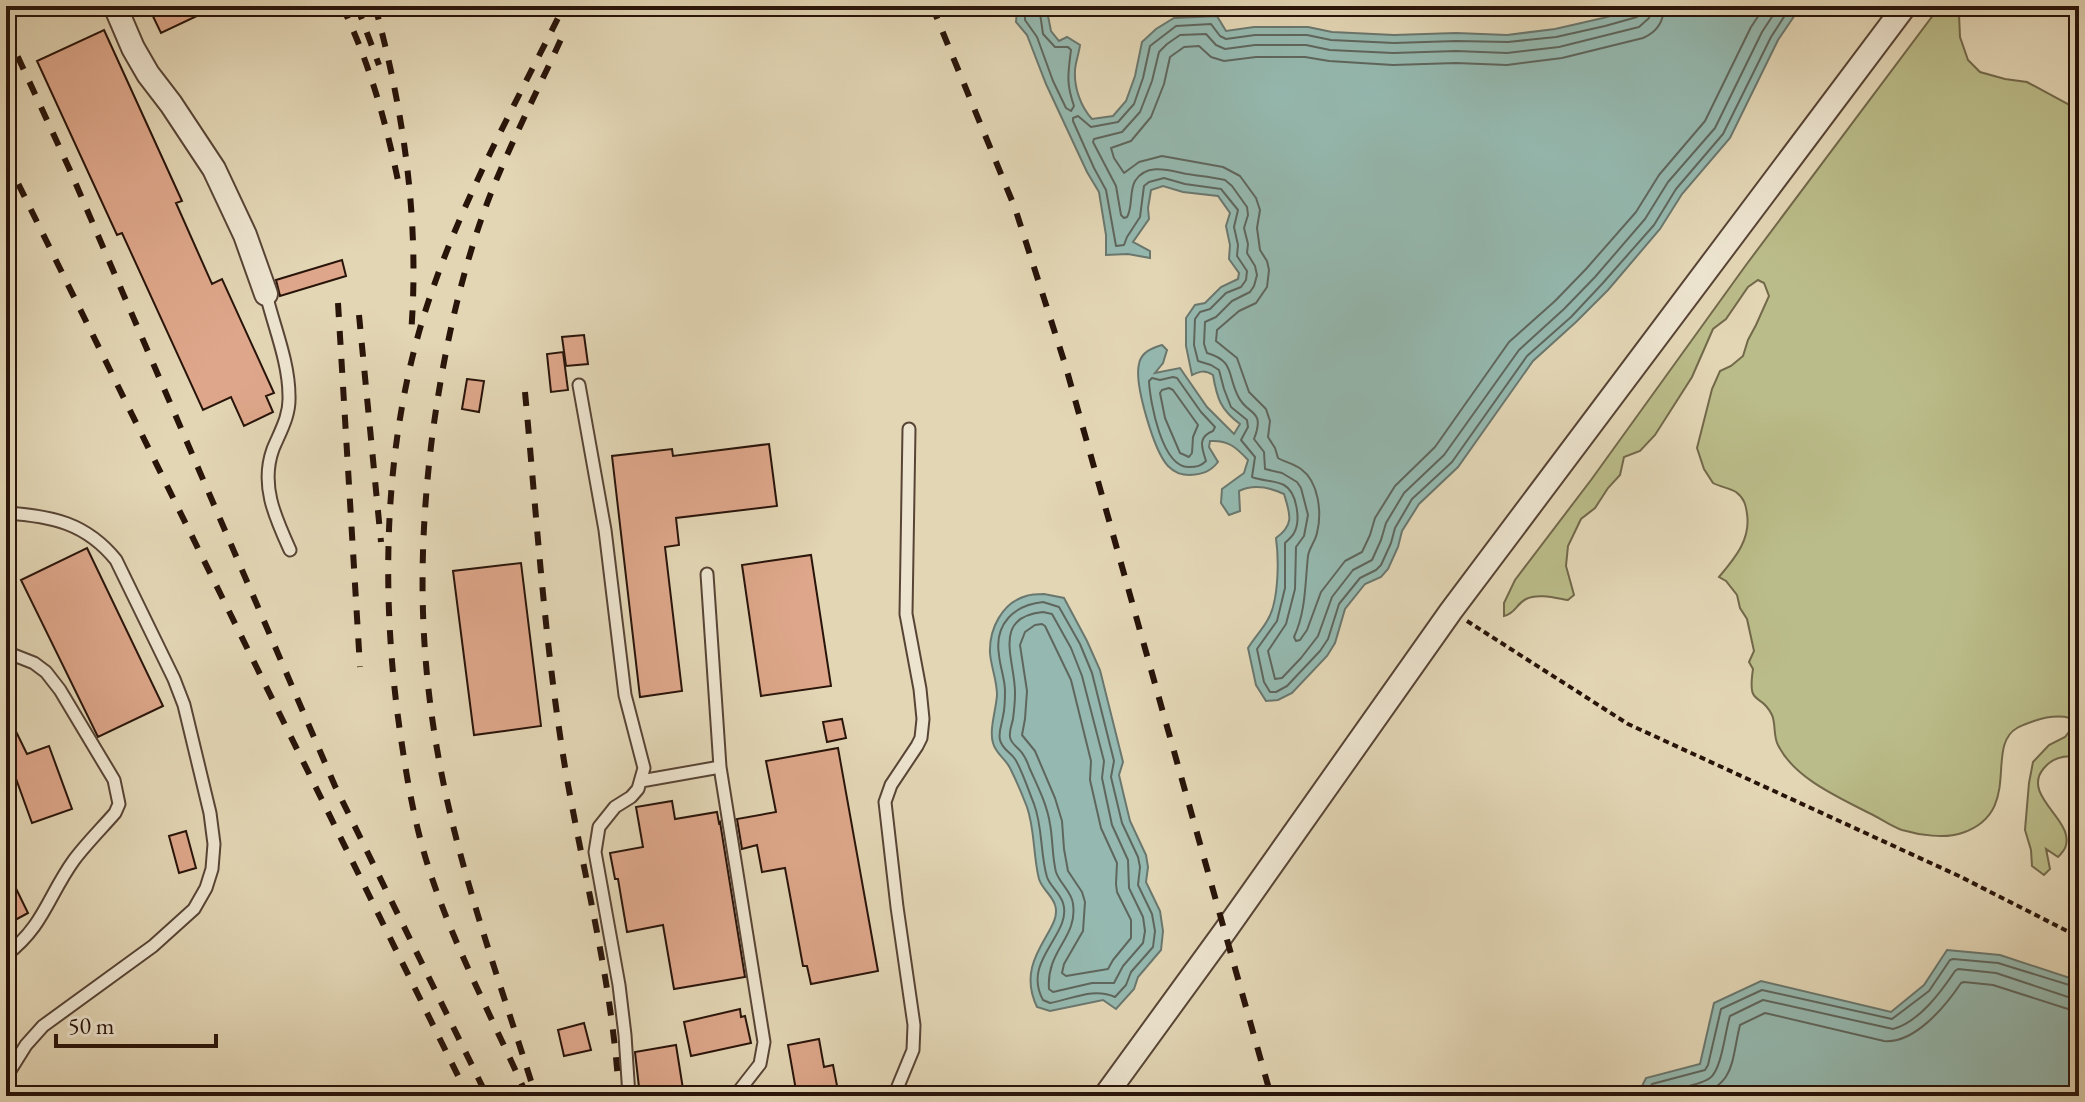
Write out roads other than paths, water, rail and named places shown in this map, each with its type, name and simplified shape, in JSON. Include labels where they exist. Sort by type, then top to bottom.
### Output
[{"type":"street","points":[[115,6],[148,74],[214,169],[245,235],[266,294]]},
{"type":"street","points":[[1105,1096],[1451,611],[1905,6]]},
{"type":"lane","points":[[266,294],[290,398],[267,478],[276,519],[290,550]]},
{"type":"lane","points":[[579,385],[605,530],[625,695],[644,768],[641,781],[631,797],[606,817],[596,837],[595,852],[619,985],[629,1096]]},
{"type":"lane","points":[[894,1096],[914,1041],[885,802],[887,792],[921,738],[923,719],[906,614],[909,429]]},
{"type":"lane","points":[[6,513],[55,520],[77,527],[103,545],[116,560],[184,705],[210,813],[214,844],[212,869],[194,909],[153,946],[43,1026],[26,1045],[6,1077]]},
{"type":"lane","points":[[707,574],[720,767],[764,1042],[760,1064],[735,1096]]},
{"type":"lane","points":[[6,652],[34,663],[46,672],[60,690],[114,780],[119,804],[115,813],[73,862],[33,930],[6,955]]},
{"type":"lane","points":[[641,781],[720,767]]},
{"type":"water","points":[[1020,6],[1046,6],[1051,31],[1059,41],[1067,37],[1080,45],[1075,68],[1076,84],[1082,103],[1092,119],[1113,116],[1126,101],[1142,42],[1174,18],[1217,16],[1226,31],[1254,27],[1308,27],[1332,32],[1394,35],[1507,35],[1555,29],[1646,6],[1801,6],[1778,40],[1730,138],[1682,194],[1660,229],[1608,290],[1533,361],[1458,467],[1419,504],[1402,531],[1388,569],[1381,577],[1365,584],[1345,609],[1335,643],[1327,656],[1292,693],[1278,700],[1266,701],[1256,685],[1248,648],[1267,621],[1274,604],[1278,569],[1276,538],[1286,528],[1289,518],[1284,494],[1261,487],[1244,489],[1239,491],[1240,511],[1229,515],[1221,503],[1222,489],[1244,473],[1248,460],[1227,443],[1210,441],[1209,447],[1218,462],[1209,470],[1187,475],[1171,468],[1151,432],[1138,374],[1142,356],[1162,345],[1167,350],[1163,363],[1155,373],[1180,368],[1207,407],[1234,434],[1240,424],[1221,403],[1213,375],[1202,372],[1192,375],[1186,346],[1186,318],[1195,305],[1205,303],[1221,287],[1238,279],[1239,273],[1229,259],[1226,226],[1230,213],[1218,196],[1163,186],[1151,190],[1149,219],[1133,242],[1150,251],[1150,258],[1128,254],[1106,255],[1099,192],[1046,84],[1027,35],[1016,22]]},
{"type":"water","points":[[1044,594],[1064,598],[1100,670],[1123,762],[1119,775],[1130,821],[1146,855],[1146,882],[1160,911],[1163,931],[1161,950],[1116,1009],[1103,1000],[1050,1011],[1037,1007],[1031,989],[1035,959],[1053,924],[1055,905],[1039,879],[1027,807],[1010,768],[993,743],[992,726],[997,695],[990,644],[999,618],[1010,604],[1026,596]]},
{"type":"water","points":[[1947,950],[2000,955],[2079,981],[2079,1096],[1637,1096],[1646,1078],[1700,1064],[1714,1003],[1761,981],[1891,1012],[1924,985]]},
{"type":"railway","points":[[342,6],[377,97],[400,191]]},
{"type":"railway","points":[[357,6],[379,65]]},
{"type":"railway","points":[[375,6],[394,86],[407,168],[413,251],[411,334]]},
{"type":"railway","points":[[527,1096],[450,927],[416,823],[395,689],[388,574],[394,458],[415,345],[460,218],[564,6]]},
{"type":"railway","points":[[932,6],[1015,208],[1065,364],[1271,1096]]},
{"type":"railway","points":[[531,1081],[473,897],[444,786],[425,655],[424,527],[440,387],[467,263],[495,184],[566,28]]},
{"type":"railway","points":[[6,31],[69,168],[335,786],[487,1096]]},
{"type":"railway","points":[[6,159],[468,1096]]},
{"type":"railway","points":[[338,303],[360,667]]},
{"type":"railway","points":[[359,315],[381,542]]},
{"type":"railway","points":[[525,392],[553,683],[567,779],[605,976],[619,1096]]}]
